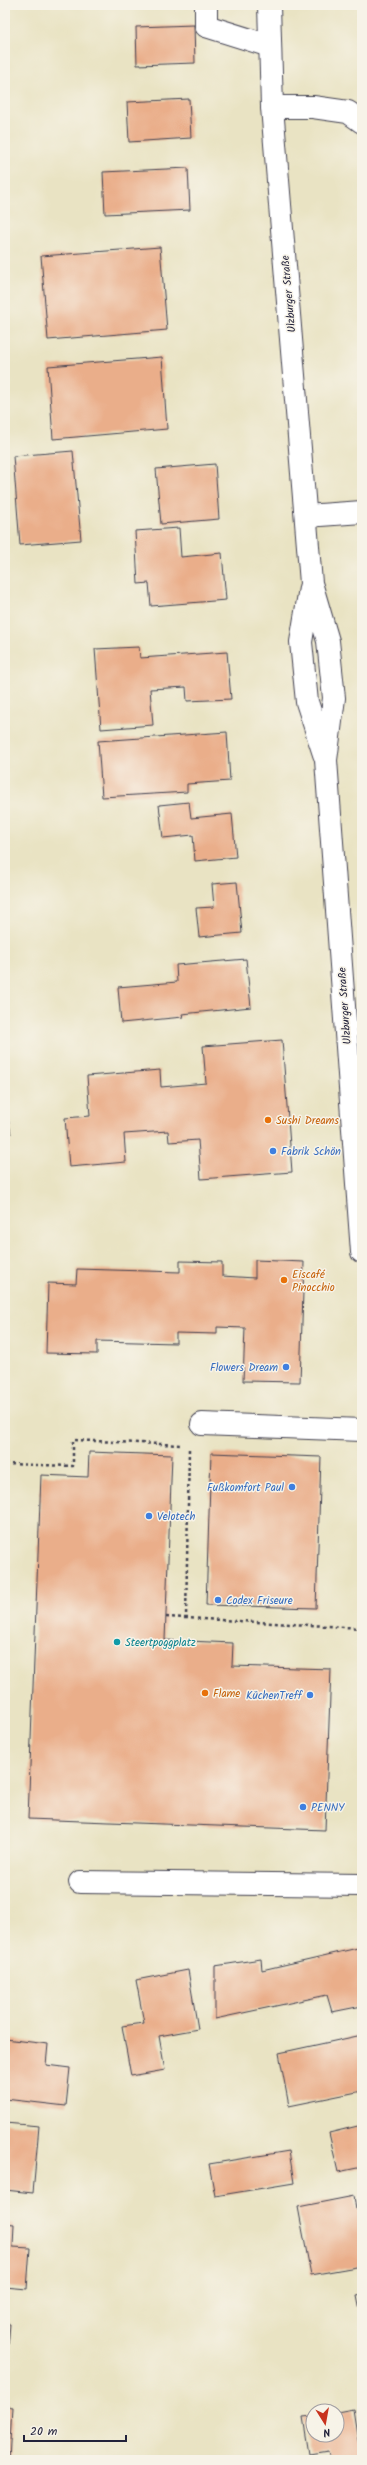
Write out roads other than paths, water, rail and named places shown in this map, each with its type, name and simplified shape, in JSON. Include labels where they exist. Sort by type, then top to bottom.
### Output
[{"type":"main road","points":[[206,5],[206,26],[270,46]]},
{"type":"main road","name":"Ulzburger Straße","points":[[269,5],[272,107],[311,583],[301,642],[307,702],[326,760],[362,1252]]},
{"type":"main road","points":[[272,107],[313,107],[348,112],[362,122]]},
{"type":"main road","points":[[306,516],[362,512]]},
{"type":"main road","points":[[202,1424],[362,1430]]},
{"type":"main road","points":[[80,1882],[362,1884]]},
{"type":"place","name":"Sushi Dreams","points":[[268,1120]]},
{"type":"place","name":"Fabrik Schön","points":[[273,1151]]},
{"type":"place","name":"Eiscafé Pinocchio","points":[[284,1280]]},
{"type":"place","name":"Flowers Dream","points":[[286,1367]]},
{"type":"place","name":"Fußkomfort Paul","points":[[292,1487]]},
{"type":"place","name":"Velotech","points":[[149,1516]]},
{"type":"place","name":"Codex Friseure","points":[[218,1600]]},
{"type":"place","name":"Steertpoggplatz","points":[[117,1642]]},
{"type":"place","name":"Flame","points":[[205,1693]]},
{"type":"place","name":"KüchenTreff","points":[[310,1695]]},
{"type":"place","name":"PENNY","points":[[303,1807]]}]
